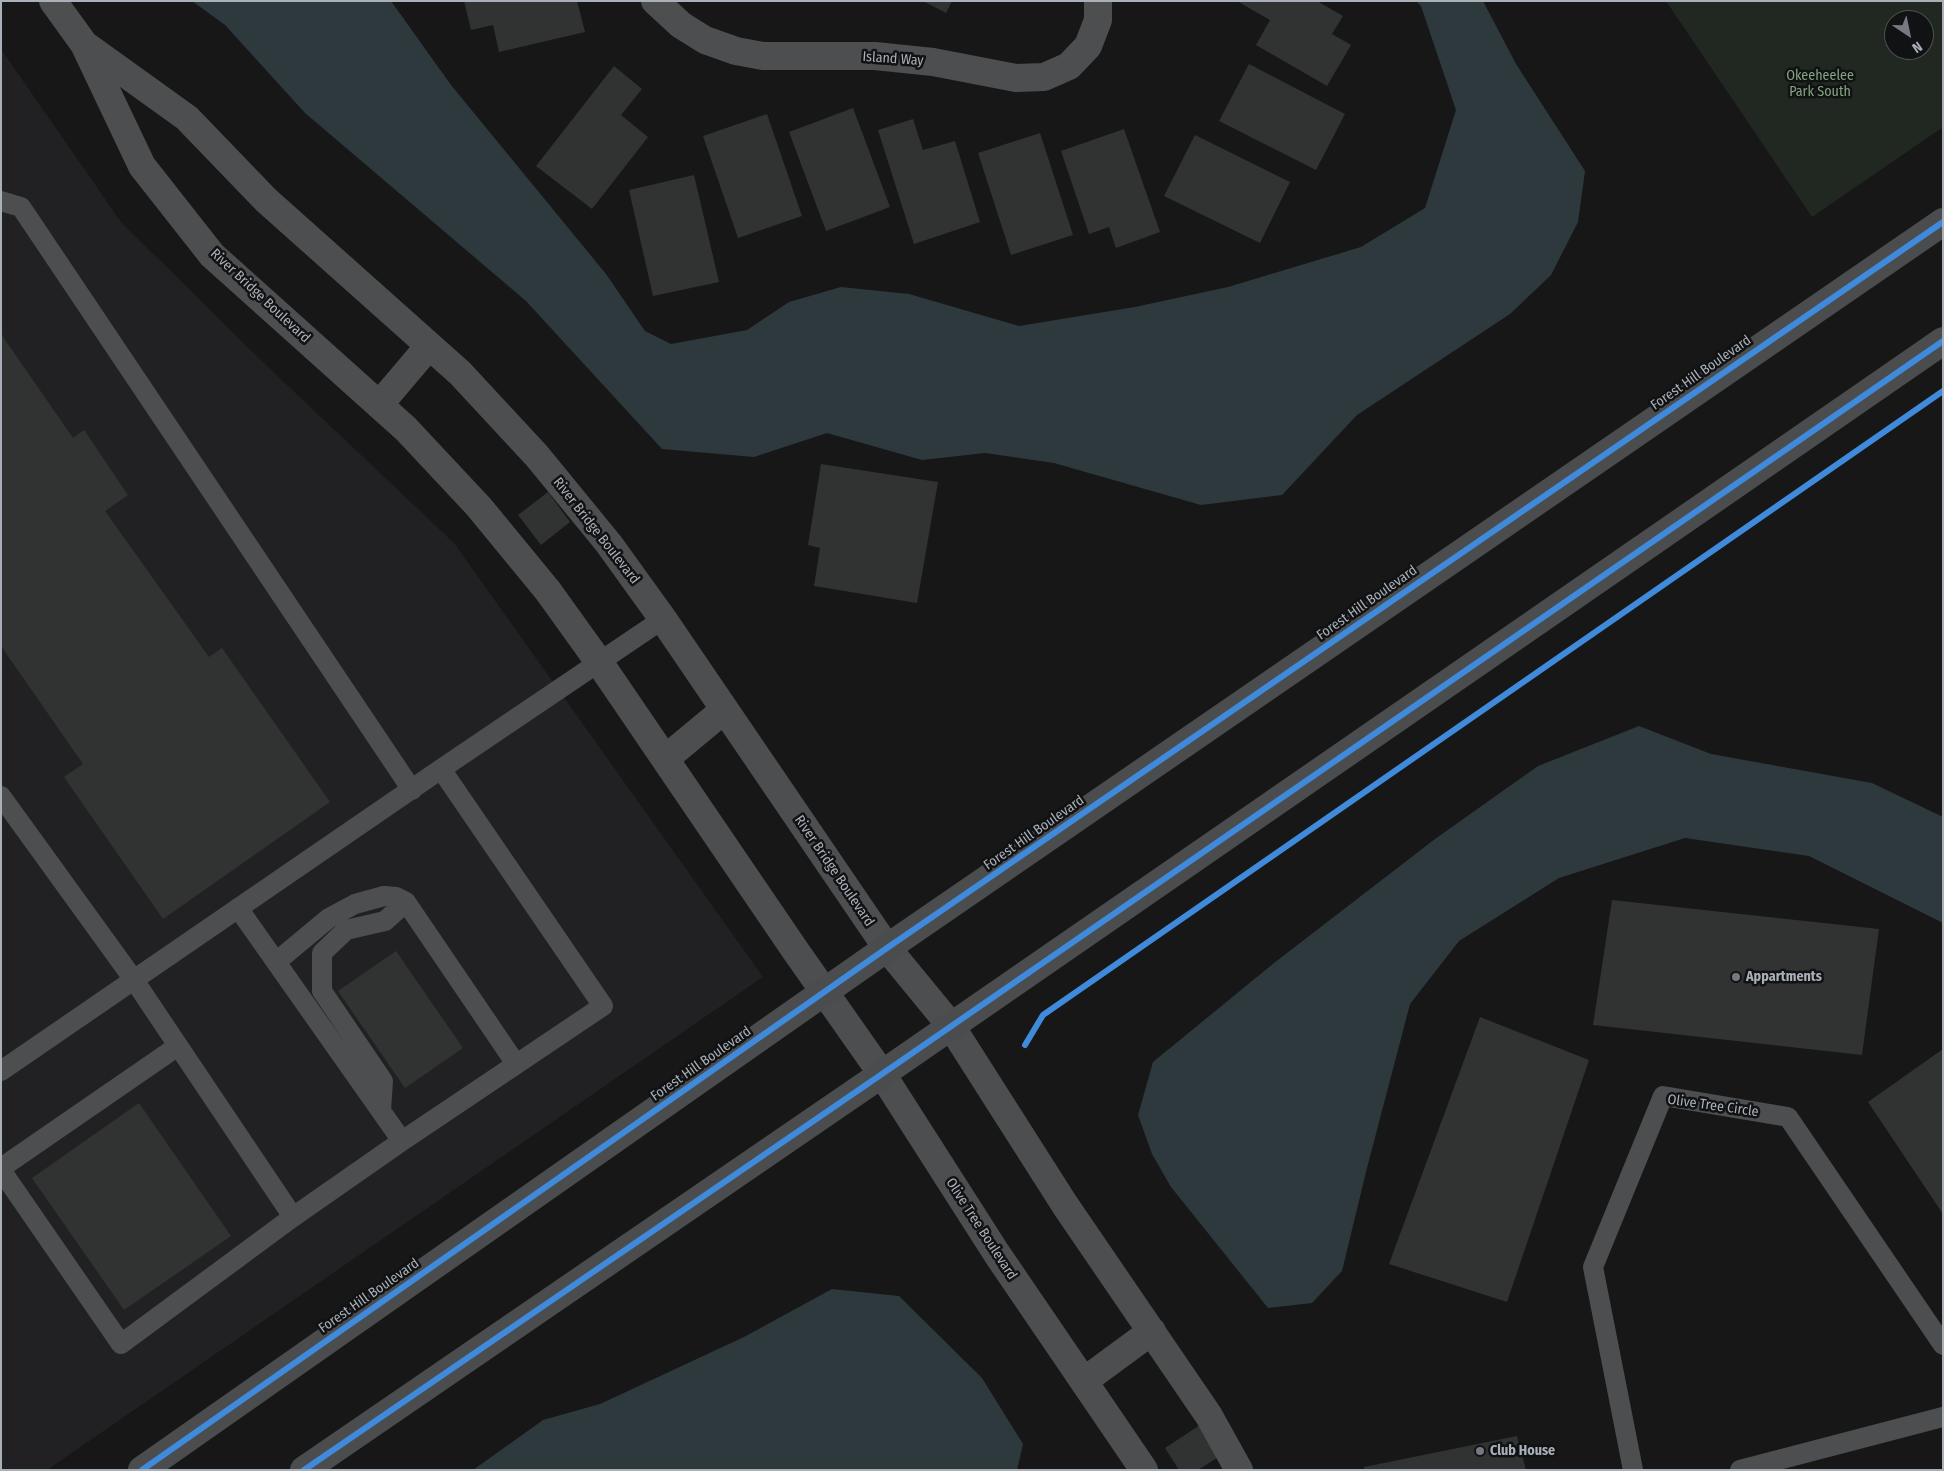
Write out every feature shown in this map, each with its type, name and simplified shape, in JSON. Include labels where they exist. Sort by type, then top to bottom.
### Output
[{"type":"main road","name":"Forest Hill Boulevard","points":[[142,1470],[887,948],[1943,222]]},
{"type":"main road","points":[[304,1470],[952,1026],[1943,341]]},
{"type":"street","name":"River Bridge Boulevard","points":[[53,1],[84,44],[142,166],[212,255],[406,428],[479,507],[548,591],[599,662],[882,1074]]},
{"type":"street","name":"Island Way","points":[[655,1],[681,24],[705,40],[736,51],[763,56],[875,56],[933,62],[1016,78],[1044,77],[1069,66],[1088,46],[1098,20],[1098,1]]},
{"type":"street","name":"River Bridge Boulevard","points":[[84,44],[188,118],[266,200],[460,373],[537,456],[609,544],[887,948],[952,1026]]},
{"type":"street","points":[[379,404],[429,346]]},
{"type":"street","points":[[665,759],[724,710]]},
{"type":"street","points":[[952,1026],[1065,1205],[1209,1416],[1240,1470]]},
{"type":"street","name":"Olive Tree Boulevard","points":[[882,1074],[997,1254],[1144,1470]]},
{"type":"street","points":[[1084,1381],[1152,1331]]},
{"type":"lane","points":[[1,201],[21,206],[412,790]]},
{"type":"lane","points":[[1,1071],[441,769],[663,620]]},
{"type":"lane","points":[[178,1046],[1,1169],[121,1344],[294,1217],[402,1141],[603,1006],[441,769]]},
{"type":"lane","points":[[1,796],[134,980],[294,1217]]},
{"type":"lane","points":[[276,962],[329,918],[355,904],[384,896],[396,897],[406,902],[516,1064]]},
{"type":"lane","points":[[381,1110],[383,1081],[322,991],[322,953],[346,930],[385,921],[406,902]]},
{"type":"lane","points":[[238,908],[402,1141]]},
{"type":"lane","name":"Olive Tree Circle","points":[[1633,1470],[1593,1268],[1663,1096],[1788,1117],[1943,1345]]},
{"type":"lane","points":[[1740,1470],[1943,1417]]},
{"type":"shaded area","points":[[192,1],[391,1],[451,85],[606,274],[645,331],[671,344],[747,330],[789,302],[841,287],[909,294],[1019,326],[1135,307],[1228,287],[1361,247],[1425,208],[1456,110],[1421,6],[1416,1],[1483,1],[1516,64],[1585,171],[1578,222],[1551,275],[1510,314],[1357,415],[1282,495],[1201,505],[1054,463],[985,453],[922,460],[827,433],[754,457],[662,449],[526,301],[305,113],[225,25]]},
{"type":"shaded area","points":[[1,49],[121,222],[269,368],[454,543],[763,977],[47,1470],[1,1470]]},
{"type":"shaded area","points":[[1639,726],[1711,754],[1872,783],[1943,817],[1943,923],[1809,856],[1685,838],[1559,878],[1459,941],[1410,1004],[1342,1271],[1312,1303],[1268,1308],[1171,1187],[1152,1154],[1138,1115],[1153,1062],[1274,963],[1435,839],[1538,766]]},
{"type":"shaded area","points":[[832,1289],[899,1296],[982,1378],[1023,1444],[1017,1470],[473,1470],[543,1420],[600,1404],[744,1337]]},
{"type":"green space","name":"Okeeheelee Park South","points":[[1666,1],[1943,1],[1943,127],[1812,217]]},
{"type":"building","points":[[464,1],[577,1],[585,32],[499,52],[493,25],[471,30]]},
{"type":"building","points":[[923,1],[952,1],[946,13]]},
{"type":"building","points":[[1237,1],[1317,1],[1343,16],[1332,34],[1351,45],[1327,86],[1256,45],[1270,20]]},
{"type":"building","points":[[1249,64],[1345,114],[1316,170],[1219,121]]},
{"type":"building","points":[[614,66],[642,89],[621,115],[648,137],[592,209],[536,166]]},
{"type":"building","points":[[853,108],[890,207],[826,231],[789,132]]},
{"type":"building","points":[[767,114],[802,216],[738,238],[703,136]]},
{"type":"building","points":[[913,119],[923,150],[955,141],[980,222],[914,244],[878,130]]},
{"type":"building","points":[[1124,129],[1160,232],[1116,248],[1109,227],[1089,234],[1061,151]]},
{"type":"building","points":[[1040,133],[1073,235],[1011,255],[978,153]]},
{"type":"building","points":[[1195,135],[1290,182],[1260,243],[1164,196]]},
{"type":"building","points":[[694,175],[719,282],[653,296],[629,190]]},
{"type":"building","points":[[1,334],[73,438],[84,430],[128,495],[105,511],[209,657],[222,648],[330,802],[163,919],[64,777],[83,764],[1,646]]},
{"type":"building","points":[[821,464],[938,482],[917,603],[814,586],[820,548],[808,545]]},
{"type":"building","points":[[548,492],[570,522],[541,545],[518,515]]},
{"type":"building","name":"Appartments","points":[[1612,900],[1879,929],[1862,1055],[1593,1025]]},
{"type":"building","points":[[396,951],[463,1048],[405,1088],[338,991]]},
{"type":"building","points":[[1480,1017],[1589,1060],[1507,1302],[1389,1264]]},
{"type":"building","points":[[1943,1049],[1943,1214],[1868,1102]]},
{"type":"building","points":[[139,1103],[231,1236],[124,1310],[32,1178]]},
{"type":"building","points":[[1200,1425],[1220,1456],[1198,1470],[1179,1470],[1165,1448]]},
{"type":"building","name":"Club House","points":[[1517,1436],[1526,1470],[1364,1470],[1364,1467]]},
{"type":"cycle path","points":[[142,1470],[887,948],[1943,222]]},
{"type":"cycle path","points":[[304,1470],[882,1074],[1943,341]]},
{"type":"cycle path","points":[[1025,1045],[1043,1015],[1943,391]]},
{"type":"place","name":"Appartments","points":[[1736,977]]},
{"type":"place","name":"Club House","points":[[1480,1451]]}]
